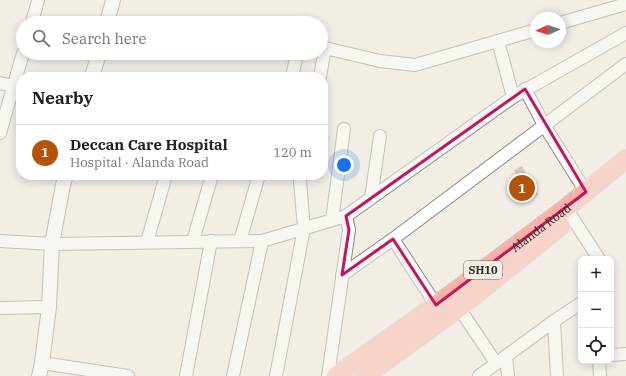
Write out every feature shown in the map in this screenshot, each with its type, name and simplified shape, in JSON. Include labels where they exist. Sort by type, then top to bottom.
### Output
[{"type":"main road","name":"Alanda Road","points":[[364,376],[459,308],[569,213],[586,192],[626,159]]},
{"type":"main road","name":"Alanda Road","points":[[336,376],[450,295],[626,174]]},
{"type":"street","points":[[34,16],[38,0]]},
{"type":"street","points":[[108,16],[113,0]]},
{"type":"street","points":[[566,21],[626,4]]},
{"type":"street","points":[[328,49],[380,61],[415,65],[530,32]]},
{"type":"street","points":[[0,241],[52,244],[262,241],[346,216],[513,96],[626,33]]},
{"type":"street","points":[[498,41],[513,96]]},
{"type":"street","points":[[20,72],[22,60]]},
{"type":"street","points":[[93,72],[96,60]]},
{"type":"street","points":[[293,72],[296,60]]},
{"type":"street","points":[[321,72],[322,60]]},
{"type":"street","points":[[342,275],[626,64]]},
{"type":"street","points":[[0,83],[16,87]]},
{"type":"street","points":[[525,89],[544,125],[586,192]]},
{"type":"street","points":[[0,133],[16,90]]},
{"type":"street","points":[[332,220],[344,129]]},
{"type":"street","points":[[371,198],[380,136]]},
{"type":"street","points":[[64,180],[52,244],[50,306],[40,369],[128,376]]},
{"type":"street","points":[[147,242],[165,180]]},
{"type":"street","points":[[193,242],[211,180]]},
{"type":"street","points":[[240,241],[258,180]]},
{"type":"street","points":[[276,376],[304,228],[300,180]]},
{"type":"street","points":[[569,213],[597,256]]},
{"type":"street","points":[[328,376],[349,230],[346,216]]},
{"type":"street","points":[[392,239],[436,305]]},
{"type":"street","points":[[186,376],[211,241]]},
{"type":"street","points":[[233,376],[262,241]]},
{"type":"street","points":[[479,376],[578,305]]},
{"type":"street","points":[[0,308],[50,306]]},
{"type":"street","points":[[459,308],[496,363]]},
{"type":"street","points":[[554,321],[557,376]]},
{"type":"street","points":[[614,355],[626,354]]},
{"type":"street","points":[[506,356],[508,376]]},
{"type":"street","points":[[600,364],[600,376]]},
{"type":"highlighted area","points":[[525,89],[586,192],[436,305],[393,239],[342,275],[349,230],[346,216]]},
{"type":"building","points":[[522,166],[538,195],[524,203],[512,183],[519,179],[514,170]]},
{"type":"place","name":"Deccan Care Hospital","points":[[522,188]]}]
